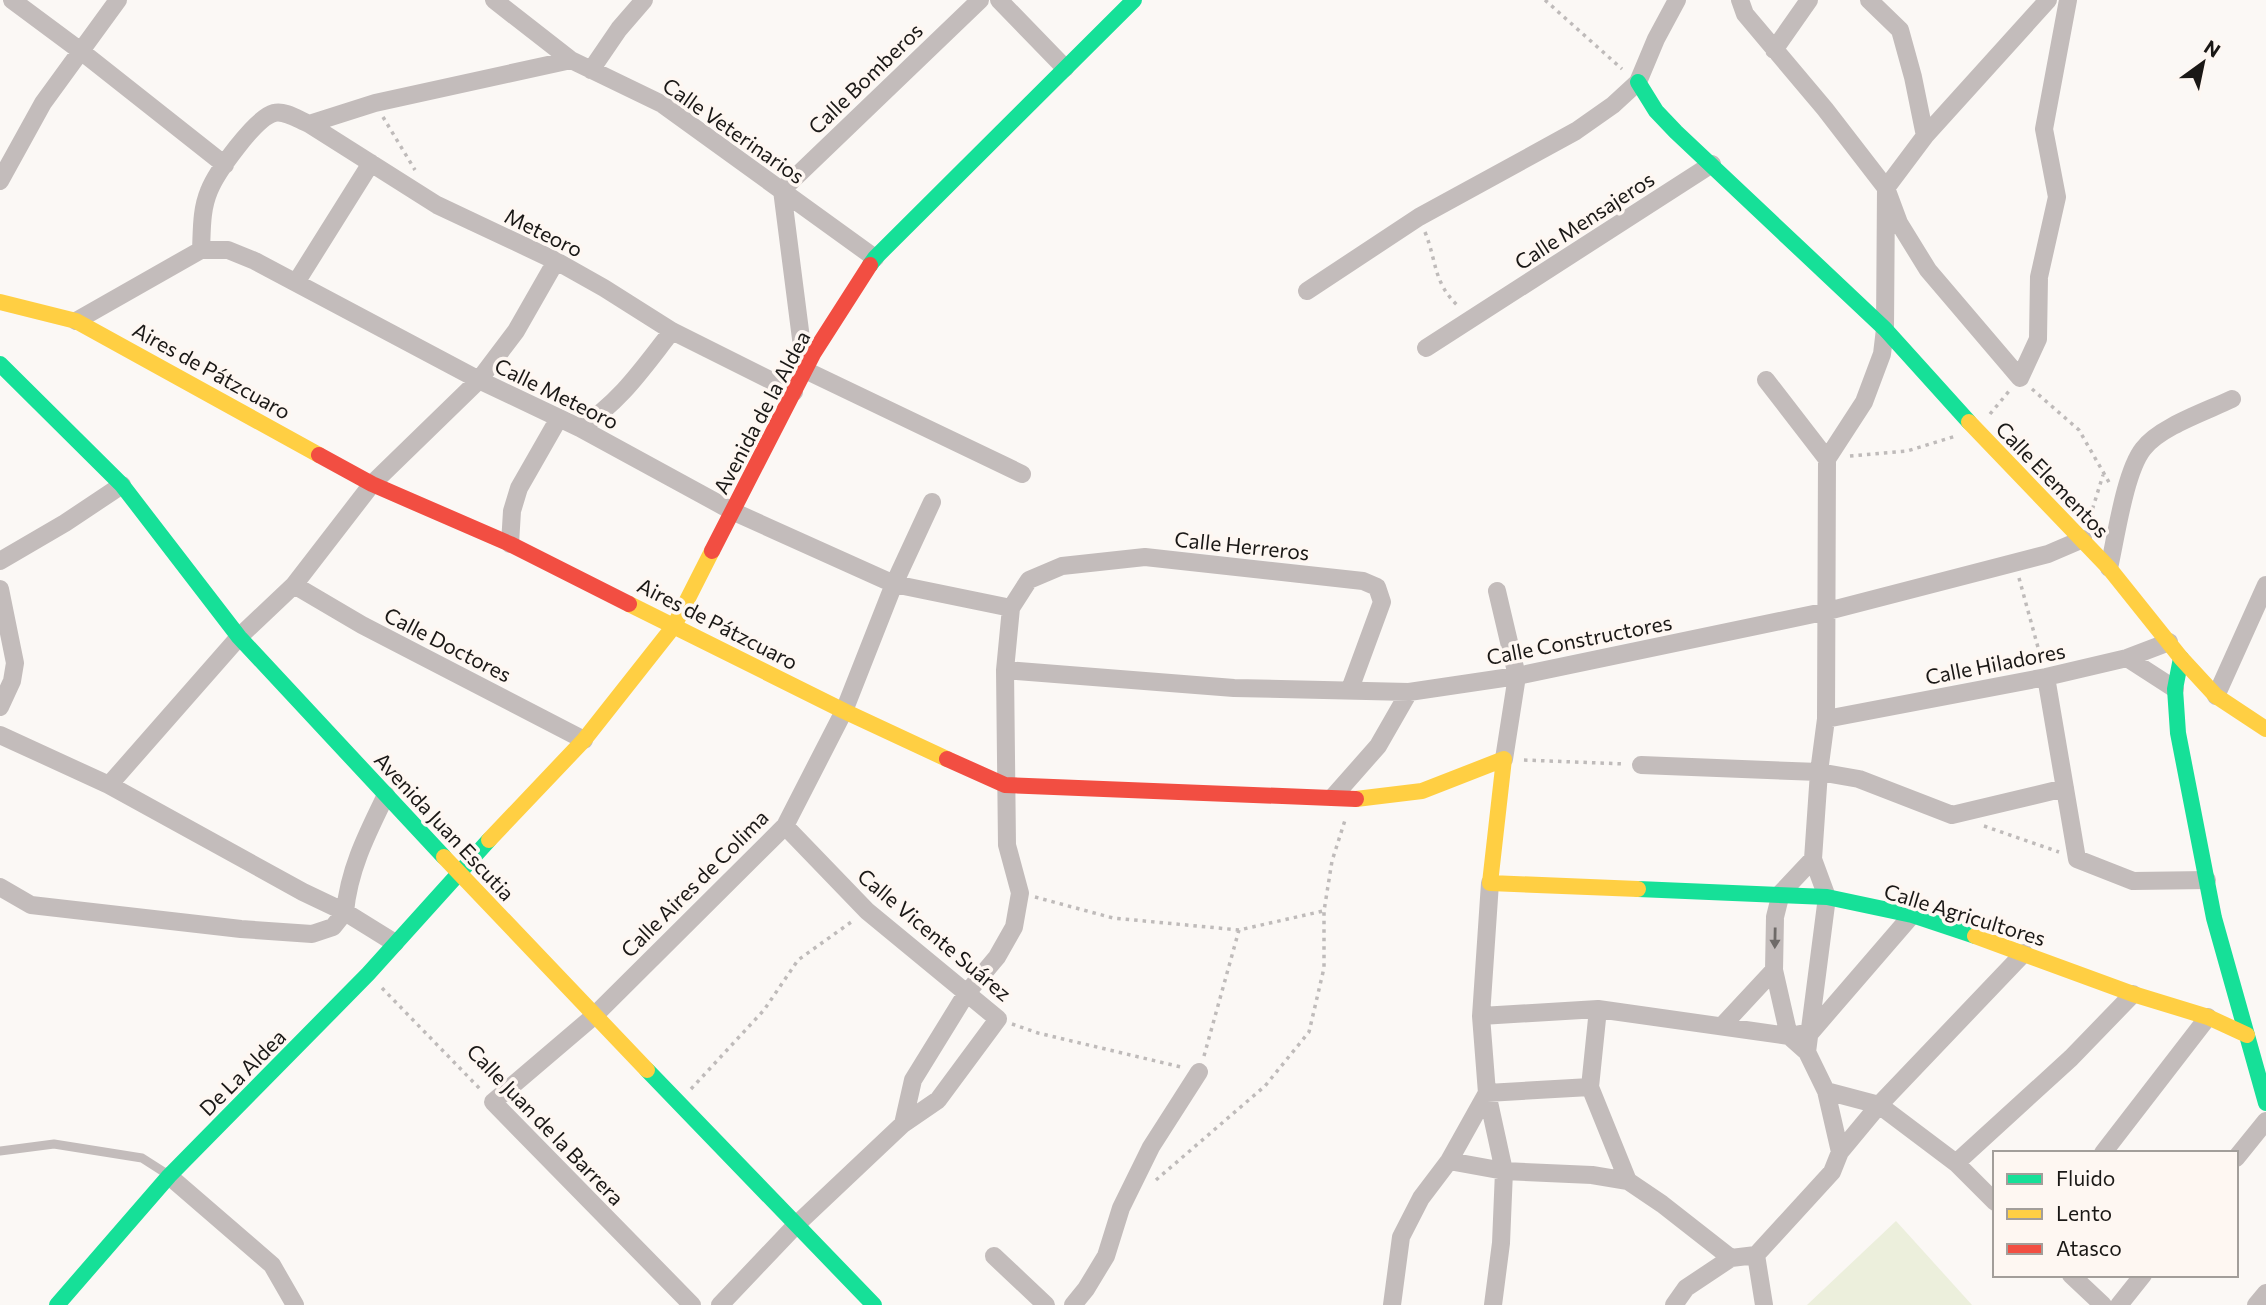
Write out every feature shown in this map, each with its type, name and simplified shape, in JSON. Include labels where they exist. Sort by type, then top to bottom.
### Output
[{"type":"street","points":[[12,0],[225,165],[209,190],[202,214],[201,250],[76,321]]},
{"type":"street","points":[[0,181],[43,103],[118,0]]},
{"type":"street","name":"Calle Veterinarios","points":[[494,0],[571,60],[662,104],[875,258]]},
{"type":"street","points":[[511,15],[522,0]]},
{"type":"street","points":[[591,70],[619,29],[644,0]]},
{"type":"street","name":"Calle Bomberos","points":[[782,190],[980,0]]},
{"type":"street","points":[[999,0],[1065,68]]},
{"type":"street","name":"Avenida de la Aldea","points":[[459,871],[584,740],[674,626],[805,370],[875,258],[1134,0]]},
{"type":"street","points":[[1307,290],[1419,217],[1576,131],[1613,105],[1638,82],[1656,39],[1677,0]]},
{"type":"street","points":[[1740,0],[1745,14],[1825,109],[1886,188],[1899,223],[1928,270],[2020,378],[2038,339],[2039,277],[2057,197],[2044,129],[2068,0]]},
{"type":"street","points":[[1774,50],[1809,0]]},
{"type":"street","points":[[1869,0],[1900,30],[1925,136]]},
{"type":"street","points":[[1807,1052],[1827,897],[1813,859],[1826,719],[1827,458],[1864,402],[1882,354],[1885,329],[1886,188],[1925,136],[2048,0]]},
{"type":"street","points":[[309,124],[375,103],[571,60]]},
{"type":"street","points":[[1638,82],[1656,111],[1676,132],[1885,329],[1976,430]]},
{"type":"street","name":"Meteoro","points":[[225,165],[261,119],[275,112],[290,115],[309,124],[437,205],[556,261],[672,331],[794,392]]},
{"type":"street","points":[[297,281],[371,163]]},
{"type":"street","name":"Calle Mensajeros","points":[[1426,348],[1712,164]]},
{"type":"street","points":[[782,190],[805,370],[1022,474]]},
{"type":"street","name":"Calle Meteoro","points":[[201,250],[228,250],[297,281],[479,380],[580,428],[732,511],[894,584],[1011,608]]},
{"type":"street","points":[[108,785],[239,637],[293,586],[372,484],[479,380],[516,331],[556,261]]},
{"type":"street","name":"Aires de Pátzcuaro","points":[[0,302],[76,321],[372,484],[510,544],[844,712],[1005,785],[1352,799],[1422,791],[1504,759]]},
{"type":"street","points":[[580,428],[604,413],[619,399],[672,331]]},
{"type":"street","name":"Avenida Juan Escutia","points":[[0,364],[122,485],[239,637],[594,1016],[874,1305]]},
{"type":"street","points":[[1766,380],[1827,458]]},
{"type":"street","points":[[2109,568],[2130,473],[2143,448],[2162,433],[2232,400]]},
{"type":"street","points":[[510,544],[512,511],[519,488],[559,418]]},
{"type":"street","name":"Calle Elementos","points":[[1976,430],[2029,487],[2083,539],[2181,658],[2216,696],[2266,729]]},
{"type":"street","points":[[0,561],[65,523],[122,485]]},
{"type":"street","name":"Calle Aires de Colima","points":[[493,1102],[594,1016],[785,826],[844,712],[894,584],[932,502]]},
{"type":"street","name":"Calle Constructores","points":[[1005,670],[1234,688],[1409,692],[1517,676],[1828,611],[2048,554],[2083,539]]},
{"type":"street","name":"Calle Herreros","points":[[1011,608],[1030,580],[1062,566],[1145,557],[1363,581],[1377,587],[1382,602],[1350,689]]},
{"type":"street","points":[[2216,696],[2266,585]]},
{"type":"street","name":"Calle Doctores","points":[[293,586],[362,625],[584,740]]},
{"type":"street","points":[[0,589],[15,663],[12,681],[0,707]]},
{"type":"street","points":[[1493,1305],[1501,1243],[1504,1171],[1487,1093],[1481,1016],[1490,883],[1504,759],[1517,676],[1497,591]]},
{"type":"street","points":[[903,1124],[913,1080],[966,994],[997,957],[1014,927],[1020,893],[1007,845],[1005,785],[1005,670],[1011,608]]},
{"type":"street","name":"Calle Hiladores","points":[[1826,719],[2046,677],[2127,658],[2169,642]]},
{"type":"street","points":[[2127,658],[2175,689]]},
{"type":"street","points":[[2181,658],[2175,689],[2178,733],[2214,918],[2266,1103]]},
{"type":"street","points":[[2046,677],[2077,859],[2133,881],[2207,880]]},
{"type":"street","points":[[1333,797],[1378,746],[1409,692]]},
{"type":"street","points":[[0,735],[108,785],[303,892],[345,912],[395,943]]},
{"type":"street","points":[[1641,765],[1819,772],[1860,779],[1952,814],[2065,788]]},
{"type":"street","points":[[0,887],[32,905],[241,929],[312,934],[333,927],[345,912],[347,887],[357,856],[386,795]]},
{"type":"street","name":"Calle Vicente Suárez","points":[[785,826],[867,911],[998,1019]]},
{"type":"street","points":[[1813,859],[1781,894],[1775,916],[1774,970],[1789,1036],[1807,1052],[1826,1091],[1840,1152]]},
{"type":"street","name":"De La Aldea","points":[[57,1305],[169,1176],[368,974],[459,871]]},
{"type":"street","name":"Calle Agricultores","points":[[1490,883],[1827,897],[1912,915],[2133,994],[2208,1017],[2247,1035]]},
{"type":"street","points":[[1481,1016],[1598,1009],[1789,1036],[1811,1032],[1912,915]]},
{"type":"street","points":[[1674,1305],[1686,1288],[1731,1258],[1756,1255],[1832,1172],[1840,1152],[1879,1105],[2024,953]]},
{"type":"street","points":[[1722,1026],[1774,970]]},
{"type":"street","points":[[1956,1163],[2071,1058],[2133,994]]},
{"type":"street","points":[[1598,1009],[1590,1087],[1628,1181]]},
{"type":"street","points":[[2105,1151],[2208,1017]]},
{"type":"street","points":[[720,1305],[796,1225],[903,1124],[938,1100],[998,1019]]},
{"type":"street","points":[[1073,1305],[1107,1256],[1121,1208],[1151,1147],[1199,1072]]},
{"type":"street","points":[[1487,1093],[1590,1087]]},
{"type":"street","points":[[1826,1091],[1879,1105],[1956,1163],[1993,1200]]},
{"type":"street","points":[[1392,1305],[1401,1237],[1421,1198],[1449,1161],[1487,1093]]},
{"type":"street","name":"Calle Juan de la Barrera","points":[[493,1102],[691,1305]]},
{"type":"street","points":[[2238,1156],[2266,1121]]},
{"type":"street","points":[[1449,1161],[1504,1171],[1592,1175],[1628,1181],[1731,1258]]},
{"type":"street","points":[[169,1176],[272,1265],[295,1305]]},
{"type":"street","points":[[1756,1255],[1764,1305]]},
{"type":"street","points":[[994,1256],[1046,1305]]},
{"type":"street","points":[[2073,1277],[2103,1305]]},
{"type":"street","points":[[2119,1305],[2141,1277]]},
{"type":"street","points":[[2256,1305],[2266,1293]]},
{"type":"lane","points":[[0,1151],[54,1144],[142,1158],[169,1176]]},
{"type":"path","points":[[1545,0],[1638,82]]},
{"type":"path","points":[[375,103],[419,177]]},
{"type":"path","points":[[1419,217],[1431,247],[1435,271],[1447,296],[1462,310],[1480,315]]},
{"type":"path","points":[[1976,430],[2020,378],[2079,430],[2103,475],[2124,504]]},
{"type":"path","name":"Calle Elementos","points":[[1827,458],[1907,451],[1976,430]]},
{"type":"path","points":[[2083,539],[2103,475]]},
{"type":"path","points":[[2014,561],[2046,677]]},
{"type":"path","points":[[1504,759],[1641,765]]},
{"type":"path","points":[[1150,1185],[1208,1138],[1265,1086],[1309,1032],[1324,968],[1324,911],[1332,861],[1352,799]]},
{"type":"path","points":[[1952,814],[2077,859]]},
{"type":"path","points":[[1020,893],[1114,918],[1239,930],[1324,911]]},
{"type":"path","points":[[678,1103],[764,1010],[798,960],[867,911]]},
{"type":"path","points":[[1199,1072],[1239,930]]},
{"type":"path","name":"Calle Juan de la Barrera","points":[[368,974],[493,1102]]},
{"type":"path","name":"Calle Vicente Suárez","points":[[998,1019],[1038,1033],[1199,1072]]},
{"type":"green space","points":[[1896,1221],[1972,1305],[1807,1305]]},
{"type":"traffic: fast","points":[[870,265],[1134,0]]},
{"type":"traffic: fast","points":[[1638,82],[1656,111],[1676,132],[1885,329],[1969,422]]},
{"type":"traffic: fast","points":[[0,364],[122,485],[239,637],[444,857]]},
{"type":"traffic: fast","points":[[2181,658],[2175,689],[2178,733],[2214,918],[2266,1103]]},
{"type":"traffic: fast","points":[[57,1305],[169,1176],[368,974],[489,840]]},
{"type":"traffic: fast","points":[[1638,889],[1827,897],[1912,915],[1975,936]]},
{"type":"traffic: fast","points":[[647,1070],[874,1305]]},
{"type":"traffic: slow","points":[[0,302],[76,321],[319,455]]},
{"type":"traffic: slow","points":[[1969,422],[2109,568],[2181,658],[2216,696],[2266,729]]},
{"type":"traffic: slow","points":[[489,840],[584,740],[674,626],[712,551]]},
{"type":"traffic: slow","points":[[629,604],[947,759]]},
{"type":"traffic: slow","points":[[1356,799],[1422,791],[1504,759],[1490,883],[1638,889]]},
{"type":"traffic: slow","points":[[444,857],[647,1070]]},
{"type":"traffic: slow","points":[[1975,936],[2133,994],[2208,1017],[2247,1035]]},
{"type":"traffic: jam","points":[[712,551],[813,354],[870,265]]},
{"type":"traffic: jam","points":[[319,455],[372,484],[510,544],[629,604]]},
{"type":"traffic: jam","points":[[947,759],[1005,785],[1356,799]]}]
